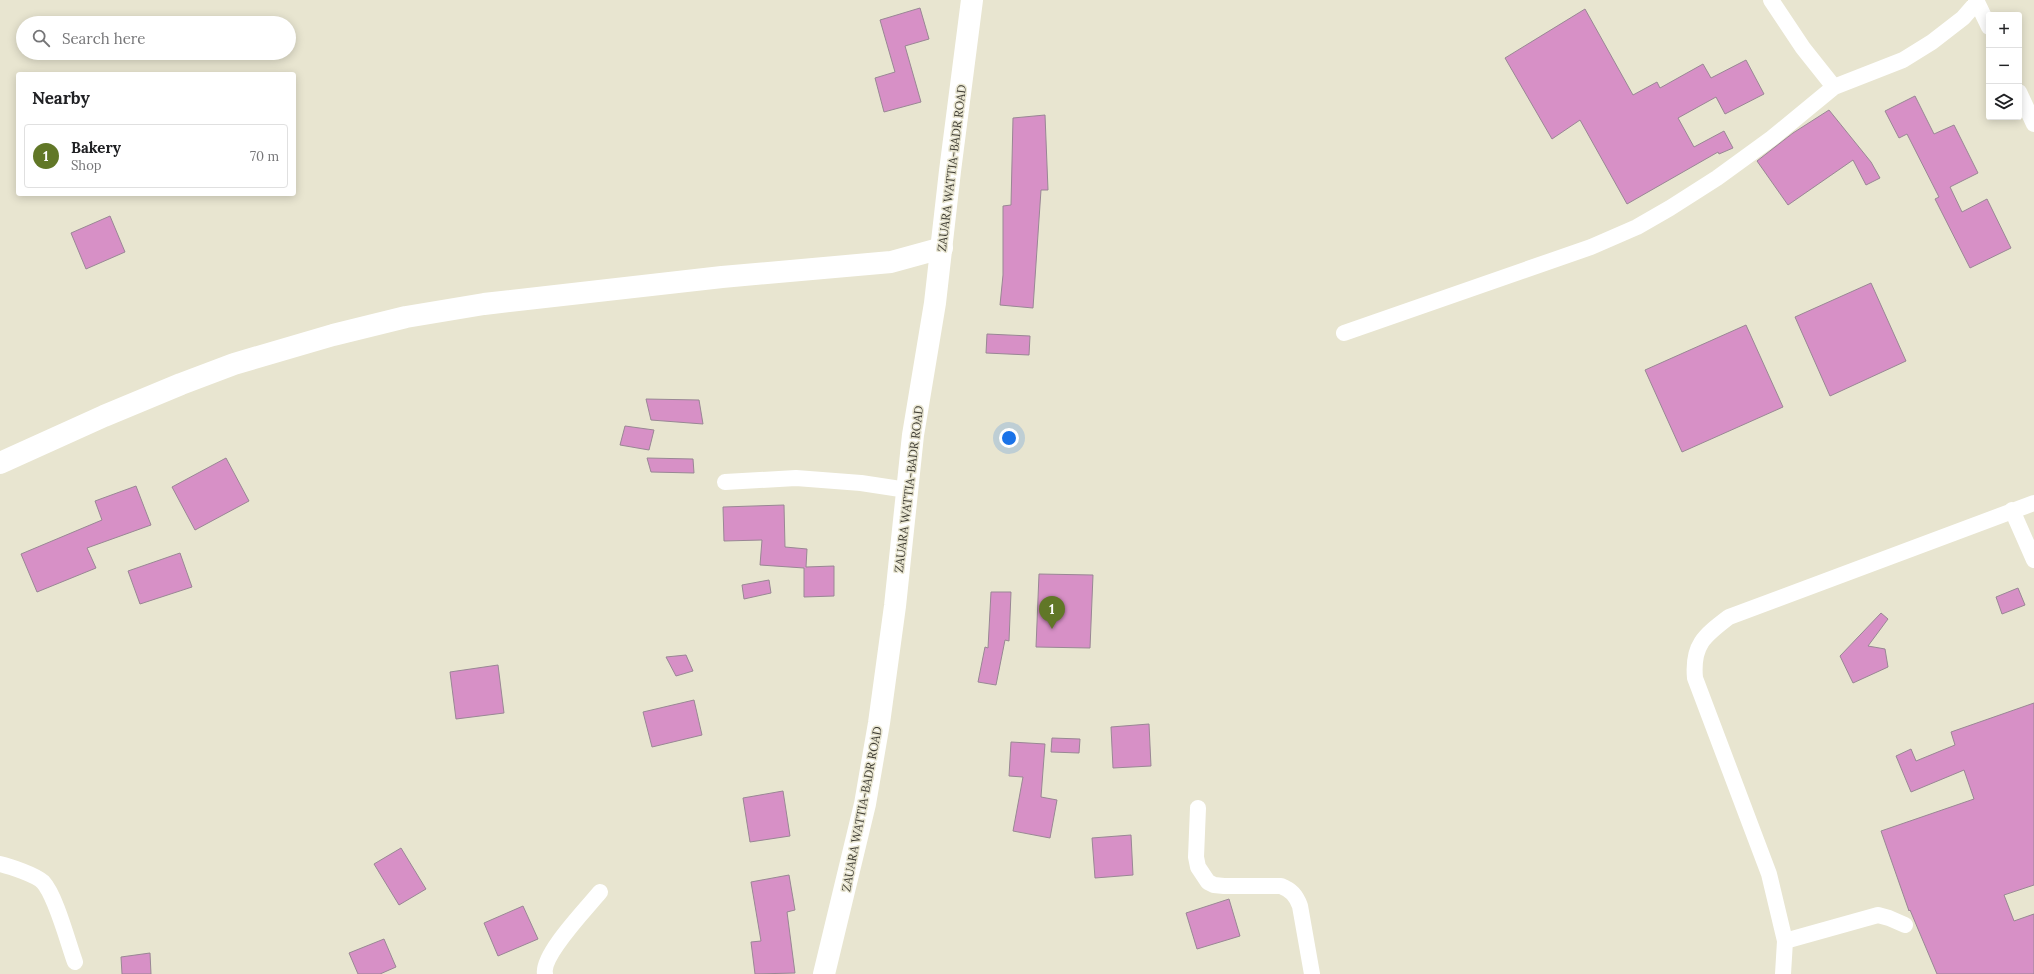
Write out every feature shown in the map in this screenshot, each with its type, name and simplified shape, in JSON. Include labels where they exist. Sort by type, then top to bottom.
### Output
[{"type":"main road","name":"ZAUARA WATTIA-BADR ROAD","points":[[824,974],[854,857],[887,672],[907,490],[942,248],[950,171],[972,0]]},
{"type":"main road","points":[[0,463],[104,416],[234,364],[333,335],[406,317],[484,304],[722,277],[891,262],[942,248]]},
{"type":"street","points":[[1771,0],[1803,48],[1834,87]]},
{"type":"street","points":[[1344,333],[1591,247],[1637,227],[1717,178],[1772,138],[1834,87],[1909,56],[1963,18],[1977,1],[1986,20]]},
{"type":"street","points":[[2022,98],[2034,124]]},
{"type":"street","points":[[725,482],[796,478],[861,483],[907,490]]},
{"type":"street","points":[[1783,974],[1785,941],[1769,874],[1695,678],[1693,661],[1697,648],[1707,633],[1729,617],[2034,503]]},
{"type":"street","points":[[2012,510],[2034,560]]},
{"type":"street","points":[[1198,808],[1196,857],[1198,867],[1203,876],[1214,885],[1281,886],[1290,890],[1297,898],[1300,906],[1312,974]]},
{"type":"street","points":[[0,864],[42,881],[52,899],[75,962]]},
{"type":"street","points":[[545,974],[544,969],[556,945],[600,892]]},
{"type":"street","points":[[1785,941],[1878,916],[1889,918],[1905,925]]},
{"type":"building","points":[[920,8],[929,39],[905,46],[921,102],[884,112],[875,78],[895,72],[880,20]]},
{"type":"building","points":[[1585,9],[1633,95],[1657,82],[1660,88],[1703,64],[1711,78],[1746,60],[1764,94],[1725,114],[1716,97],[1678,118],[1694,147],[1724,131],[1733,148],[1719,154],[1718,152],[1627,204],[1580,120],[1552,139],[1505,58]]},
{"type":"building","points":[[1915,96],[1934,134],[1954,125],[1978,173],[1950,187],[1962,212],[1987,199],[2011,248],[1970,268],[1935,199],[1939,197],[1907,134],[1899,138],[1885,111]]},
{"type":"building","points":[[1829,110],[1871,162],[1880,178],[1866,185],[1853,160],[1788,205],[1757,161],[1793,133]]},
{"type":"building","points":[[1045,115],[1048,190],[1041,190],[1033,308],[1000,305],[1003,275],[1003,206],[1011,205],[1013,118]]},
{"type":"building","points":[[110,216],[125,252],[86,269],[71,233]]},
{"type":"building","points":[[1871,283],[1906,361],[1830,396],[1795,317]]},
{"type":"building","points":[[1746,325],[1783,407],[1682,452],[1645,370]]},
{"type":"building","points":[[987,334],[1030,336],[1029,355],[986,353]]},
{"type":"building","points":[[646,399],[699,400],[703,424],[651,420]]},
{"type":"building","points":[[625,426],[654,430],[649,450],[620,445]]},
{"type":"building","points":[[226,458],[249,501],[195,530],[172,487]]},
{"type":"building","points":[[647,458],[693,459],[694,473],[651,472]]},
{"type":"building","points":[[136,486],[151,525],[87,548],[96,568],[37,592],[21,554],[102,520],[95,501]]},
{"type":"building","points":[[784,505],[785,547],[807,549],[806,567],[834,566],[834,596],[804,597],[804,568],[760,565],[762,540],[724,541],[723,507]]},
{"type":"building","points":[[180,553],[192,587],[140,604],[128,571]]},
{"type":"building","points":[[1039,574],[1093,575],[1090,648],[1036,647]]},
{"type":"building","points":[[769,580],[771,593],[744,599],[742,585]]},
{"type":"building","points":[[2018,588],[2025,605],[2002,614],[1996,597]]},
{"type":"building","points":[[991,592],[1011,592],[1009,641],[1005,640],[996,685],[978,682],[985,647],[988,648]]},
{"type":"building","points":[[1881,613],[1888,619],[1868,646],[1885,649],[1888,667],[1853,683],[1840,656]]},
{"type":"building","points":[[686,655],[693,671],[676,676],[666,657]]},
{"type":"building","points":[[498,665],[504,713],[456,719],[450,672]]},
{"type":"building","points":[[694,700],[702,735],[652,747],[643,712]]},
{"type":"building","points":[[2034,703],[2034,885],[2004,895],[2014,921],[2034,914],[2034,974],[1937,974],[1910,910],[1909,911],[1881,831],[1974,799],[1964,770],[1911,792],[1896,756],[1911,749],[1916,761],[1955,745],[1951,732]]},
{"type":"building","points":[[1149,724],[1151,766],[1113,768],[1111,727]]},
{"type":"building","points":[[1052,738],[1080,739],[1079,753],[1051,752]]},
{"type":"building","points":[[1011,742],[1045,744],[1041,797],[1057,800],[1050,838],[1013,831],[1023,777],[1009,776]]},
{"type":"building","points":[[783,791],[790,836],[750,842],[743,798]]},
{"type":"building","points":[[1131,835],[1133,875],[1095,878],[1092,838]]},
{"type":"building","points":[[401,848],[426,889],[399,905],[374,864]]},
{"type":"building","points":[[789,875],[795,910],[787,912],[795,973],[755,974],[751,942],[761,941],[751,882]]},
{"type":"building","points":[[1229,899],[1240,936],[1197,949],[1186,913]]},
{"type":"building","points":[[523,906],[538,939],[498,956],[484,923]]},
{"type":"building","points":[[384,939],[396,967],[380,974],[358,974],[349,953]]},
{"type":"building","points":[[150,953],[151,974],[122,974],[121,957]]},
{"type":"place","name":"Bakery","points":[[1052,629]]}]
